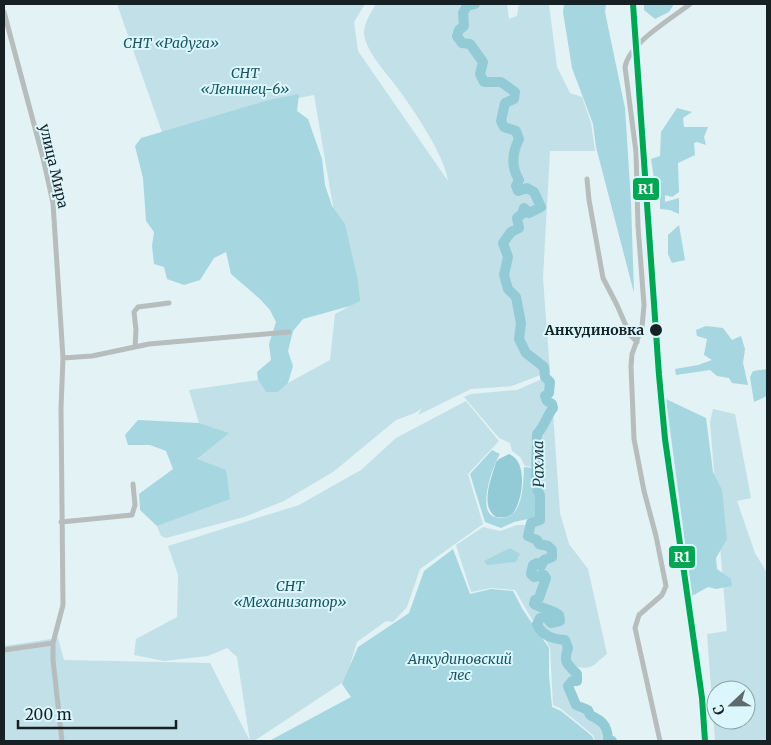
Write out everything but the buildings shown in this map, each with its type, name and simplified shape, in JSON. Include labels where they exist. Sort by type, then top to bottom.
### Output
[{"type":"street","points":[[660,741],[635,628],[639,615],[662,594],[666,586],[634,439],[631,366],[632,354],[642,327],[644,305],[638,226],[636,152],[626,80],[627,58],[636,45],[690,4]]},
{"type":"street","name":"улица Мира","points":[[4,12],[53,203],[63,358],[61,408],[63,605],[53,643],[53,660],[62,741]]},
{"type":"street","points":[[587,179],[603,278],[630,335],[637,342]]},
{"type":"street","points":[[135,347],[134,312],[136,308],[169,304]]},
{"type":"street","points":[[63,358],[92,356],[149,344],[289,332]]},
{"type":"street","points":[[62,522],[132,515],[135,505],[133,484]]},
{"type":"street","points":[[4,650],[53,643]]},
{"type":"green space","points":[[117,4],[365,4],[354,22],[358,51],[448,181],[433,143],[408,102],[373,56],[367,45],[364,30],[376,4],[470,4],[466,5],[462,13],[462,25],[458,28],[455,35],[461,45],[469,46],[481,63],[478,73],[483,84],[499,84],[513,93],[512,98],[504,102],[500,121],[503,129],[515,133],[517,139],[513,149],[512,160],[517,180],[514,185],[518,193],[527,190],[532,194],[539,207],[530,211],[523,206],[521,213],[515,217],[518,227],[509,231],[502,243],[507,257],[502,274],[506,289],[514,298],[519,323],[517,339],[525,354],[541,368],[543,374],[512,386],[471,389],[418,415],[422,408],[415,413],[396,420],[333,472],[284,501],[244,517],[166,538],[161,536],[157,526],[230,498],[197,459],[228,433],[199,423],[189,390],[258,380],[266,392],[278,392],[288,383],[330,360],[335,314],[350,306],[314,95],[278,102],[164,138]]},
{"type":"green space","points":[[478,4],[507,4],[509,19],[517,16],[519,4],[549,4],[557,67],[570,93],[582,97],[591,123],[595,151],[550,151],[543,278],[550,372],[547,374],[545,367],[528,352],[521,339],[522,323],[517,296],[509,288],[505,275],[509,266],[509,256],[505,244],[512,233],[521,228],[519,219],[523,216],[524,212],[530,214],[543,207],[535,190],[527,186],[519,189],[517,186],[521,180],[515,160],[520,140],[517,130],[506,126],[503,121],[506,104],[516,100],[516,91],[501,80],[485,80],[481,74],[483,64],[479,53],[471,42],[463,41],[459,36],[460,30],[466,26],[465,13],[468,8]]},
{"type":"green space","points":[[564,4],[606,4],[605,12],[625,108],[634,293],[596,147],[593,124],[572,68],[563,12]]},
{"type":"green space","points":[[644,4],[674,4],[669,12],[655,19],[644,10]]},
{"type":"green space","points":[[299,94],[297,111],[308,119],[322,159],[325,185],[332,206],[345,224],[358,281],[360,301],[350,306],[303,319],[293,331],[288,351],[293,366],[288,383],[278,392],[266,392],[258,380],[257,372],[271,360],[269,344],[276,322],[270,310],[231,274],[226,252],[214,258],[200,280],[184,285],[167,279],[164,267],[154,264],[152,246],[154,232],[146,221],[143,178],[135,146],[141,138],[269,100]]},
{"type":"green space","points":[[677,108],[692,112],[683,118],[684,127],[708,127],[704,137],[706,145],[694,143],[695,155],[678,163],[679,192],[672,197],[665,195],[665,202],[679,198],[679,214],[670,210],[660,209],[660,196],[656,191],[651,159],[660,156],[661,132]]},
{"type":"green space","points":[[679,225],[685,260],[672,263],[668,254],[668,235]]},
{"type":"green space","points":[[706,326],[723,328],[732,340],[741,336],[745,349],[743,363],[748,385],[732,383],[729,378],[717,376],[710,370],[676,375],[675,369],[698,365],[712,360],[704,355],[707,339],[697,336],[696,330]]},
{"type":"green space","points":[[767,369],[767,396],[754,402],[750,377],[753,371]]},
{"type":"green space","points":[[544,378],[548,383],[547,392],[544,395],[545,401],[550,405],[541,426],[535,434],[535,467],[525,466],[520,457],[512,451],[510,443],[499,438],[464,397],[471,394],[517,390]]},
{"type":"green space","points":[[666,399],[706,418],[713,472],[722,490],[727,539],[716,558],[717,569],[731,579],[732,586],[716,589],[708,587],[692,596]]},
{"type":"green space","name":"СНТ «Механизатор»","points":[[466,401],[499,441],[468,474],[483,524],[420,569],[407,607],[393,622],[386,621],[357,642],[345,681],[254,741],[250,741],[237,657],[227,648],[208,656],[164,661],[134,655],[136,639],[177,617],[178,575],[168,546],[299,505],[361,470],[396,438]]},
{"type":"green space","points":[[713,409],[735,414],[751,498],[737,501],[755,553],[767,573],[767,741],[715,741],[714,730],[756,730],[756,680],[710,680],[707,634],[727,631],[710,422]]},
{"type":"green space","points":[[553,412],[560,513],[569,544],[588,569],[607,654],[594,665],[587,668],[570,664],[567,657],[571,647],[567,637],[552,636],[541,627],[542,621],[546,621],[551,626],[562,622],[561,616],[556,610],[538,602],[548,578],[545,573],[534,573],[538,566],[543,567],[546,562],[553,558],[552,546],[540,542],[538,538],[530,534],[534,524],[542,521],[542,496],[539,485],[539,435]]},
{"type":"green space","points":[[138,420],[199,423],[229,433],[197,459],[226,470],[230,499],[157,526],[140,510],[139,494],[173,469],[166,451],[150,445],[128,445],[125,435]]},
{"type":"green space","points":[[492,450],[500,454],[494,466],[487,490],[486,498],[489,513],[497,518],[501,518],[509,517],[514,513],[521,498],[524,467],[532,468],[539,504],[537,517],[514,522],[501,528],[485,522],[470,474]]},
{"type":"green space","points":[[517,525],[528,525],[527,537],[539,546],[549,550],[549,555],[543,558],[541,562],[536,560],[532,564],[528,574],[532,578],[543,578],[532,604],[553,615],[555,617],[552,620],[545,614],[537,617],[534,623],[515,590],[491,588],[471,592],[456,545],[483,527],[500,531]]},
{"type":"green space","points":[[510,548],[520,554],[516,562],[487,565],[484,561]]},
{"type":"green space","name":"Анкудиновский лес","points":[[453,549],[470,594],[491,589],[513,591],[523,610],[549,648],[552,707],[561,711],[592,736],[594,741],[269,741],[351,697],[342,684],[358,647],[409,613],[424,571]]},
{"type":"green space","points":[[542,634],[555,642],[564,642],[565,664],[575,674],[575,679],[566,685],[574,707],[586,711],[589,717],[600,722],[603,741],[595,741],[593,735],[560,708],[553,705],[550,648]]},
{"type":"green space","points":[[58,638],[64,660],[210,663],[250,741],[4,741],[4,646]]},
{"type":"shaded area","points":[[509,454],[519,464],[521,472],[520,498],[512,514],[506,517],[496,517],[488,506],[488,491],[496,462]]},
{"type":"waterway","name":"Рахма","points":[[475,4],[467,6],[463,13],[464,26],[459,30],[457,36],[462,43],[470,44],[483,62],[480,74],[484,82],[501,82],[515,92],[514,99],[505,103],[501,121],[504,127],[516,131],[519,139],[513,160],[519,180],[516,186],[518,191],[527,188],[534,192],[541,207],[529,213],[524,208],[522,214],[517,218],[519,228],[511,232],[503,243],[508,257],[504,275],[508,289],[516,297],[521,323],[519,339],[526,353],[544,367],[545,377],[550,382],[549,393],[545,396],[553,408],[537,434],[536,486],[540,495],[540,520],[531,523],[528,536],[552,550],[552,557],[544,560],[541,566],[537,563],[533,565],[531,574],[534,577],[544,575],[546,578],[539,598],[535,600],[534,604],[556,613],[559,615],[560,621],[551,623],[546,617],[540,618],[537,624],[548,636],[565,640],[568,648],[566,660],[577,674],[577,681],[572,681],[568,686],[576,705],[588,710],[590,715],[598,719],[603,724],[608,739],[612,741]]},
{"type":"transit line","name":"R1","points":[[633,4],[665,439],[702,698],[705,741]]},
{"type":"place","name":"Анкудиновка","points":[[656,330]]},
{"type":"park label","name":"СНТ «Радуга»","points":[[171,43]]},
{"type":"park label","name":"СНТ «Ленинец-6»","points":[[245,82]]}]
